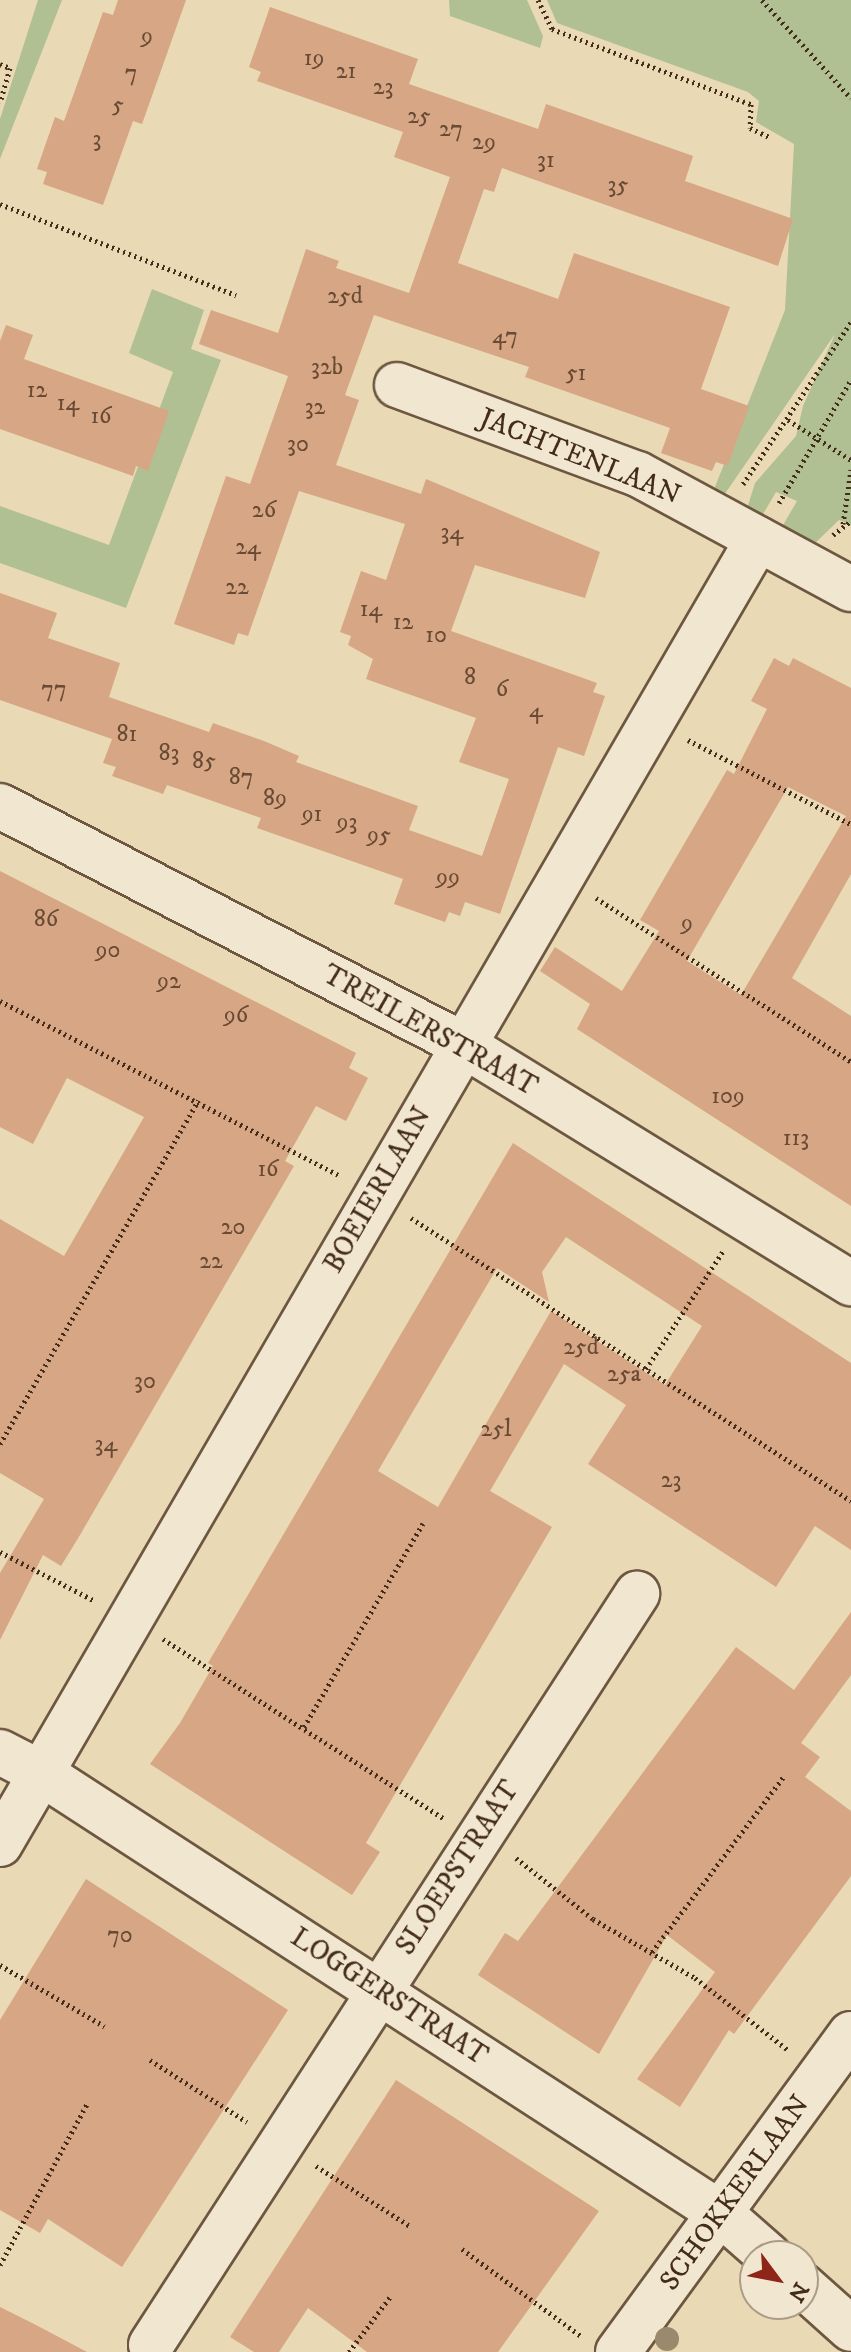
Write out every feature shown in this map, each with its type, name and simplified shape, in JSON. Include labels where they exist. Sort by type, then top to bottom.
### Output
[{"type":"street","name":"JACHTENLAAN","points":[[397,385],[638,474],[721,516],[851,589]]},
{"type":"street","name":"BOEIERLAAN","points":[[0,1844],[758,539]]},
{"type":"street","name":"TREILERSTRAAT","points":[[0,806],[462,1044],[849,1279]]},
{"type":"street","name":"SLOEPSTRAAT","points":[[151,2345],[478,1835],[637,1594]]},
{"type":"street","name":"LOGGERSTRAAT","points":[[0,1752],[41,1773],[379,1990],[720,2213],[751,2240]]},
{"type":"street","name":"SCHOKKERLAAN","points":[[605,2347],[720,2213],[851,2034]]},
{"type":"street","points":[[819,2300],[851,2329]]},
{"type":"path","points":[[538,0],[552,29],[751,104],[750,128],[769,137]]},
{"type":"path","points":[[762,0],[851,98]]},
{"type":"path","points":[[0,64],[10,68],[0,103]]},
{"type":"path","points":[[0,204],[236,295]]},
{"type":"path","points":[[721,516],[851,322]]},
{"type":"path","points":[[758,539],[851,380]]},
{"type":"path","points":[[788,420],[851,460]]},
{"type":"path","points":[[843,525],[851,470]]},
{"type":"path","points":[[651,721],[851,824]]},
{"type":"path","points":[[561,875],[851,1062]]},
{"type":"path","points":[[0,1001],[199,1100],[375,1195],[850,1498]]},
{"type":"path","points":[[0,1444],[199,1100]]},
{"type":"path","points":[[646,1369],[746,1215]]},
{"type":"path","points":[[304,1727],[423,1523]]},
{"type":"path","points":[[0,1552],[131,1619],[478,1835],[593,1919],[695,1978],[821,2075]]},
{"type":"path","points":[[652,1952],[785,1775]]},
{"type":"path","points":[[0,1965],[104,2026]]},
{"type":"path","points":[[0,2265],[88,2102]]},
{"type":"path","points":[[462,2249],[605,2347]]},
{"type":"path","points":[[349,2352],[390,2297]]},
{"type":"green space","points":[[38,0],[62,0],[0,159],[0,119]]},
{"type":"green space","points":[[449,0],[527,0],[543,36],[540,48],[450,16]]},
{"type":"green space","points":[[547,0],[851,0],[851,525],[839,520],[810,548],[779,532],[797,501],[776,492],[759,521],[746,512],[755,483],[796,436],[803,406],[835,334],[722,498],[713,492],[785,310],[794,144],[756,122],[759,101],[748,92],[557,23]]},
{"type":"green space","points":[[152,289],[204,310],[191,349],[221,360],[126,608],[0,563],[0,506],[109,545],[173,372],[129,353]]},
{"type":"building","points":[[118,0],[186,0],[142,124],[133,121],[103,205],[43,184],[47,172],[37,169],[55,117],[64,121],[103,12],[113,15]]},
{"type":"building","points":[[270,7],[418,59],[409,84],[538,129],[546,104],[693,156],[685,181],[793,219],[778,266],[502,168],[494,192],[484,189],[458,263],[558,299],[574,253],[730,307],[701,389],[749,406],[728,466],[716,462],[712,471],[661,453],[670,428],[525,377],[529,367],[374,315],[345,395],[359,400],[336,465],[421,494],[426,479],[600,552],[585,598],[475,565],[451,631],[597,683],[593,692],[605,696],[584,756],[558,747],[500,914],[465,902],[460,916],[449,912],[445,922],[394,904],[403,879],[257,828],[261,818],[167,785],[163,794],[112,776],[116,767],[103,763],[112,739],[0,700],[0,593],[57,613],[48,638],[120,663],[109,697],[209,732],[213,723],[299,756],[296,762],[418,806],[409,830],[482,856],[509,779],[459,762],[476,718],[366,679],[373,659],[348,645],[351,636],[340,632],[361,571],[386,580],[405,524],[299,491],[248,636],[238,633],[234,645],[174,624],[226,476],[250,484],[288,376],[199,344],[211,310],[278,333],[306,249],[339,261],[336,268],[409,293],[450,177],[394,157],[403,132],[257,81],[261,72],[249,67]]},
{"type":"building","points":[[6,325],[33,335],[24,359],[169,411],[148,471],[136,466],[133,476],[0,429],[0,341]]},
{"type":"building","points":[[774,658],[789,666],[793,658],[851,688],[851,874],[792,978],[851,1016],[851,1206],[577,1029],[590,1004],[540,971],[555,947],[622,991],[659,931],[640,920],[727,770],[734,774],[767,709],[751,701]],"holes":[[[788,787],[846,816],[741,995],[687,961]]]},
{"type":"building","points":[[0,871],[356,1053],[349,1068],[368,1078],[346,1121],[316,1106],[285,1161],[294,1166],[80,1535],[61,1566],[43,1555],[0,1640],[0,1573],[44,1499],[0,1473],[0,1219],[64,1256],[144,1117],[67,1078],[33,1144],[0,1127]]},
{"type":"building","points":[[513,1143],[851,1363],[851,1550],[815,1526],[776,1587],[588,1464],[626,1405],[564,1364],[490,1491],[552,1527],[366,1843],[380,1852],[352,1895],[150,1764],[180,1723],[213,1666],[208,1663]],"holes":[[[566,1237],[702,1326],[665,1385],[551,1311],[438,1507],[378,1471],[497,1268],[549,1302],[542,1272]]]},
{"type":"building","points":[[851,1612],[851,1675],[801,1743],[820,1757],[805,1777],[851,1811],[851,1876],[734,2034],[729,2030],[680,2107],[637,2079],[715,1972],[667,1935],[599,2054],[478,1975],[505,1933],[518,1941],[736,1647],[794,1690]]},
{"type":"building","points":[[86,1879],[288,2010],[122,2267],[48,2219],[40,2233],[0,2210],[0,2020]]},
{"type":"building","points":[[396,2080],[599,2211],[498,2352],[367,2352],[308,2308],[279,2352],[254,2352],[230,2337]]},
{"type":"building","points":[[0,2307],[36,2325],[87,2352],[0,2352]]}]
